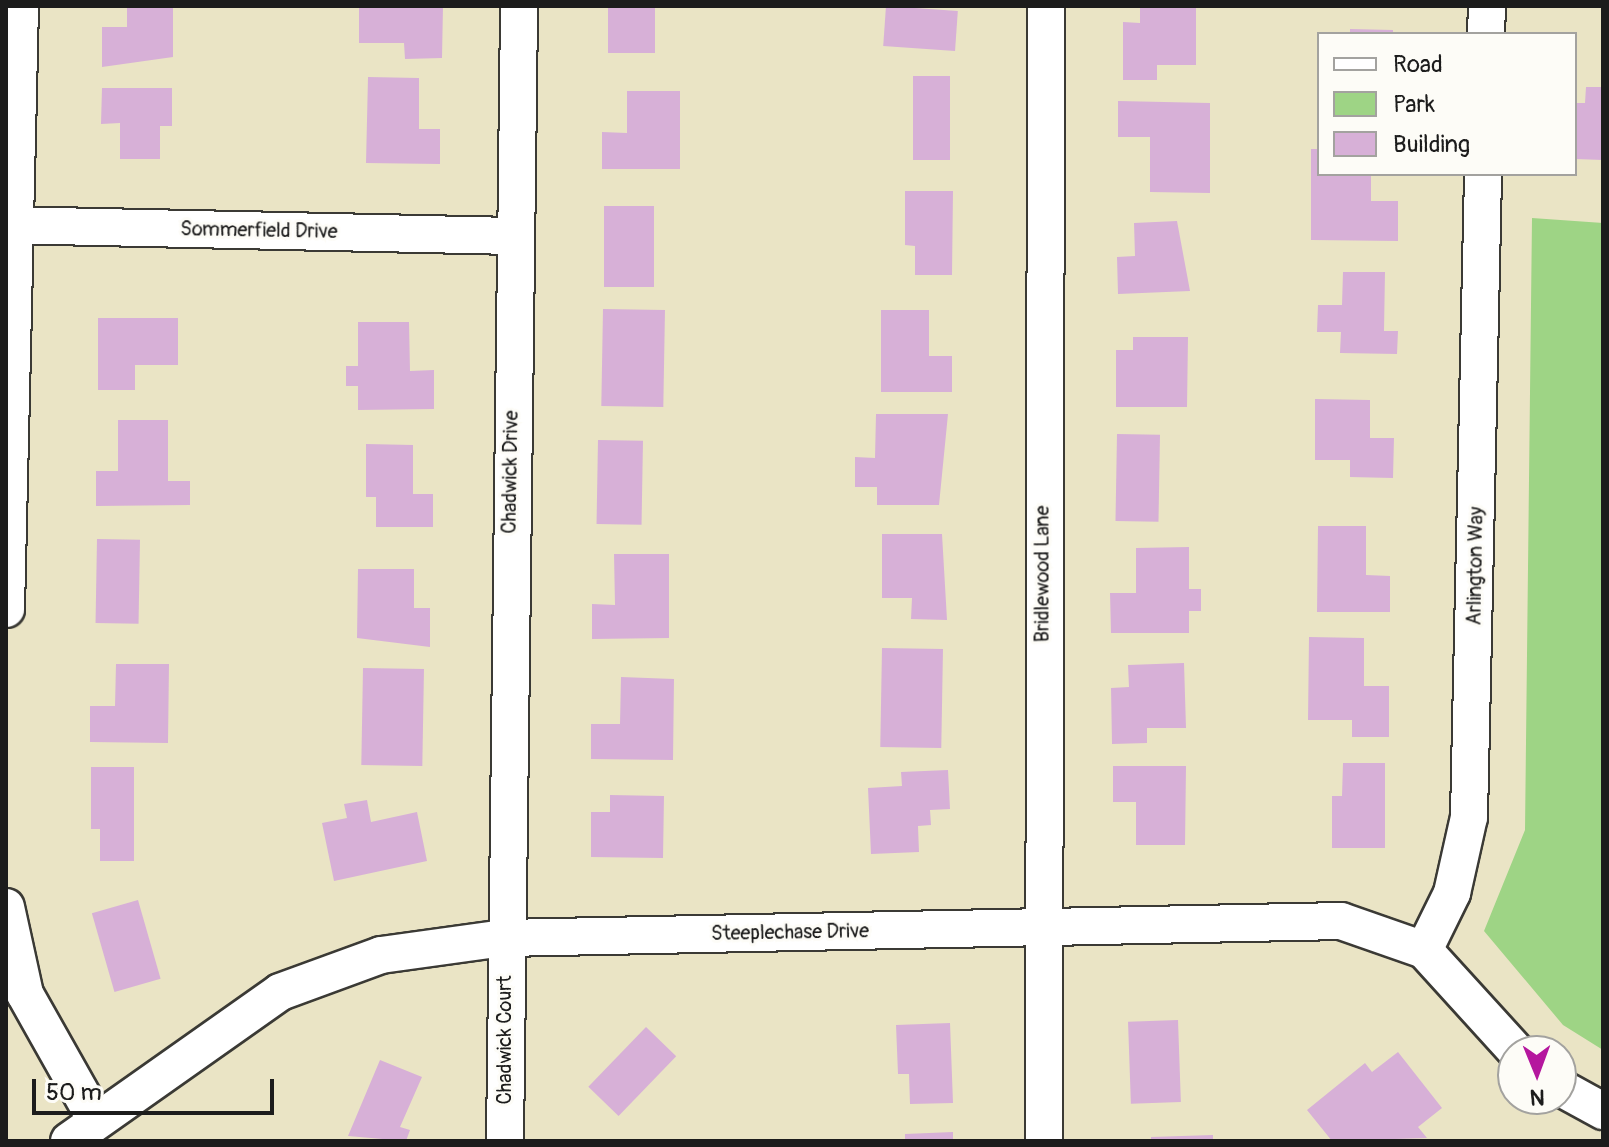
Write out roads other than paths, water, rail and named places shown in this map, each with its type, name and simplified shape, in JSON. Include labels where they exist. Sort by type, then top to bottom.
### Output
[{"type":"street","points":[[6,609],[10,225],[20,6]]},
{"type":"street","name":"Chadwick Drive","points":[[504,938],[519,6]]},
{"type":"street","name":"Bridlewood Lane","points":[[1044,1141],[1040,924],[1046,6]]},
{"type":"street","points":[[1486,32],[1487,6]]},
{"type":"street","name":"Arlington Way","points":[[1424,950],[1452,893],[1469,817],[1483,176]]},
{"type":"street","name":"Sommerfield Drive","points":[[10,225],[513,236]]},
{"type":"street","points":[[6,907],[25,994],[83,1130]]},
{"type":"street","name":"Steeplechase Drive","points":[[83,1130],[233,1021],[330,970],[381,955],[504,938],[1040,924],[1341,921],[1424,950],[1501,1035]]},
{"type":"street","name":"Chadwick Court","points":[[504,938],[505,1141]]},
{"type":"street","points":[[1577,1097],[1603,1111]]}]
